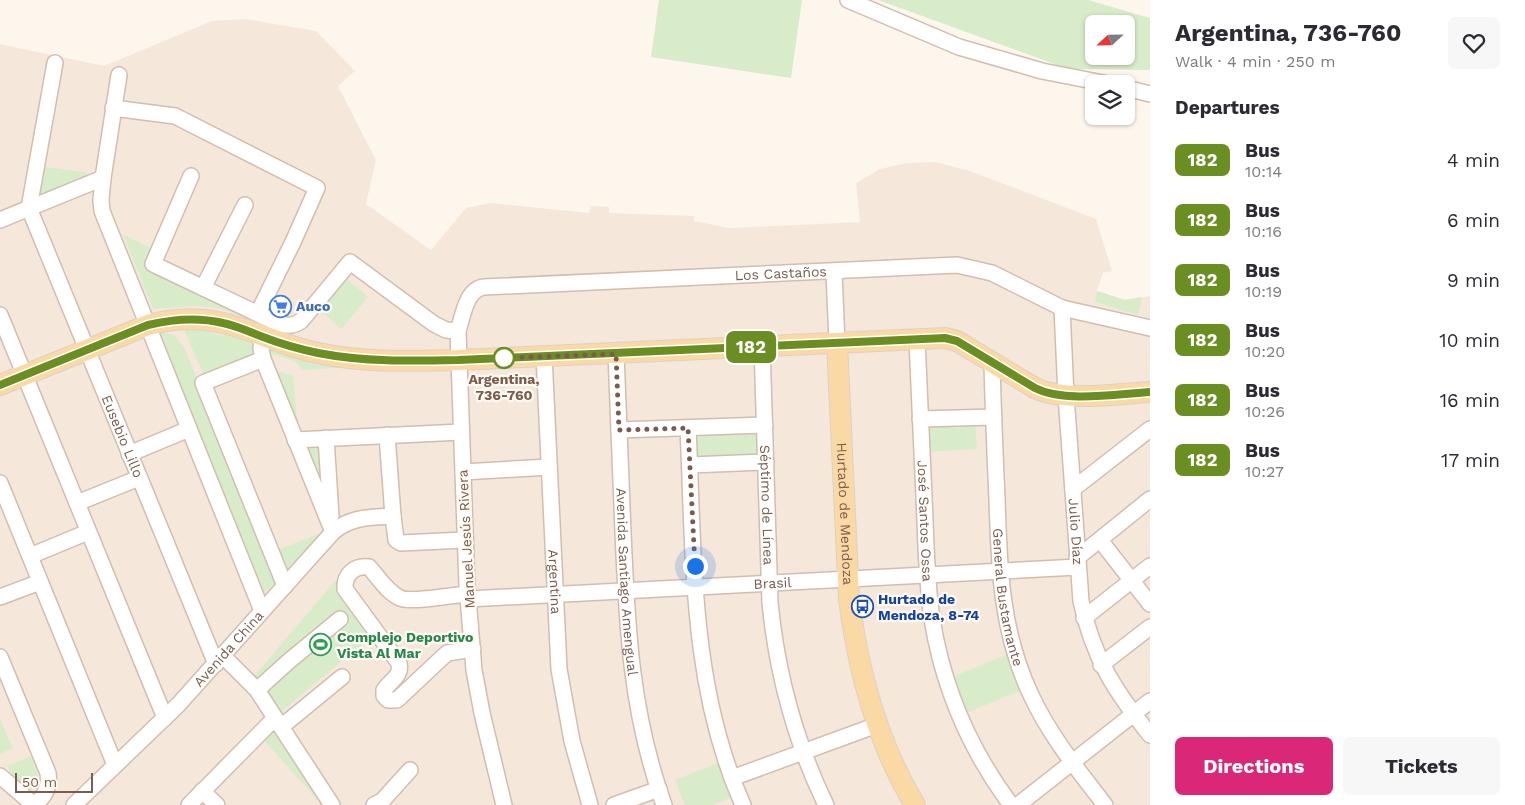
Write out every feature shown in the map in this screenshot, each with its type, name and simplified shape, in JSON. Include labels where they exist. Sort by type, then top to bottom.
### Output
[{"type":"main road","points":[[0,385],[148,325],[185,319],[211,320],[232,325],[262,337],[316,353],[356,359],[394,361],[616,354],[952,339],[1042,391],[1066,396],[1150,392]]},
{"type":"main road","name":"Hurtado de Mendoza","points":[[837,343],[851,616],[862,675],[877,724],[899,775],[915,805]]},
{"type":"street","points":[[848,0],[959,47],[1042,71],[1085,79]]},
{"type":"street","points":[[29,208],[55,63]]},
{"type":"street","points":[[119,75],[100,200],[102,211],[262,611]]},
{"type":"street","points":[[1135,90],[1150,94]]},
{"type":"street","points":[[113,108],[176,116],[317,188],[258,314]]},
{"type":"street","points":[[191,176],[153,264],[286,326],[296,324],[350,262],[434,324],[446,330],[458,331]]},
{"type":"street","points":[[0,220],[103,178]]},
{"type":"street","points":[[204,288],[245,205]]},
{"type":"street","name":"Eusebio Lillo","points":[[29,208],[139,478],[219,660],[257,690],[332,805]]},
{"type":"street","name":"Los Castaños","points":[[458,360],[458,331],[470,296],[480,287],[958,265],[992,274],[1062,308],[1150,328]]},
{"type":"street","name":"Hurtado de Mendoza","points":[[834,272],[837,343]]},
{"type":"street","name":"Julio Díaz","points":[[1062,308],[1066,396],[1081,601],[1084,618],[1101,665],[1150,736]]},
{"type":"street","points":[[0,316],[164,718]]},
{"type":"street","points":[[262,337],[261,349],[263,359],[332,532]]},
{"type":"street","name":"José Santos Ossa","points":[[917,340],[928,575],[936,639],[954,701],[974,746],[994,782],[1011,805]]},
{"type":"street","name":"Séptimo de Línea","points":[[762,346],[771,618],[781,674],[792,718],[826,805]]},
{"type":"street","name":"Avenida Santiago Amengual","points":[[616,354],[628,640],[636,699],[648,755],[664,805]]},
{"type":"street","name":"Argentina","points":[[544,356],[557,644],[565,708],[578,765],[590,805]]},
{"type":"street","points":[[263,359],[203,383],[285,586]]},
{"type":"street","name":"Manuel Jesús Rivera","points":[[458,360],[465,540],[473,649],[482,713],[504,805]]},
{"type":"street","name":"General Bustamante","points":[[992,362],[1000,571],[1010,635],[1023,676],[1043,718],[1072,762],[1106,805]]},
{"type":"street","points":[[920,419],[994,417]]},
{"type":"street","points":[[619,430],[765,425]]},
{"type":"street","points":[[688,428],[698,632],[705,683],[715,724],[732,778],[743,805]]},
{"type":"street","points":[[130,454],[189,429]]},
{"type":"street","points":[[295,440],[461,432]]},
{"type":"street","points":[[387,435],[395,537],[398,542],[465,540]]},
{"type":"street","points":[[1073,489],[1147,437]]},
{"type":"street","points":[[326,438],[332,532]]},
{"type":"street","points":[[690,465],[766,462]]},
{"type":"street","points":[[463,472],[549,467]]},
{"type":"street","points":[[77,504],[139,478]]},
{"type":"street","points":[[0,483],[115,765]]},
{"type":"street","points":[[1078,562],[1100,540],[1150,499]]},
{"type":"street","name":"Avenida China","points":[[74,805],[164,718],[219,660],[332,532],[356,519],[393,516]]},
{"type":"street","points":[[30,556],[88,532]]},
{"type":"street","points":[[1100,540],[1150,604]]},
{"type":"street","name":"Brasil","points":[[473,649],[447,653],[397,700],[388,700],[384,696],[384,690],[398,676],[399,663],[345,589],[350,572],[358,567],[368,567],[392,593],[401,599],[413,600],[468,596],[555,595],[1000,571],[1078,562]]},
{"type":"street","points":[[1084,618],[1150,566]]},
{"type":"street","points":[[0,597],[40,582]]},
{"type":"street","points":[[257,690],[288,661],[340,619]]},
{"type":"street","points":[[1101,665],[1150,627]]},
{"type":"street","points":[[0,657],[48,773],[48,784],[44,796],[34,805],[0,776]]},
{"type":"street","points":[[189,805],[278,722],[342,677]]},
{"type":"street","points":[[1018,805],[1150,701]]},
{"type":"street","points":[[732,778],[877,724]]},
{"type":"street","points":[[374,805],[382,801],[410,770]]},
{"type":"street","points":[[614,805],[659,789]]},
{"type":"street","points":[[202,791],[218,805]]},
{"type":"shaded area","points":[[245,19],[316,31],[355,71],[338,86],[376,160],[366,204],[431,250],[466,208],[491,203],[589,213],[591,206],[609,207],[609,213],[694,216],[694,221],[729,228],[860,222],[856,183],[880,169],[907,163],[935,162],[970,171],[1096,219],[1112,271],[1103,273],[1097,291],[1125,300],[1150,296],[1150,805],[0,805],[0,44],[104,66],[212,21]]},
{"type":"green space","points":[[659,0],[802,0],[791,78],[651,57]]},
{"type":"green space","points":[[878,0],[1088,0],[1150,18],[1150,70],[1068,69]]},
{"type":"green space","points":[[40,166],[94,174],[33,199]]},
{"type":"green space","points":[[123,234],[156,251],[152,266],[261,322],[217,308],[197,306],[153,309]]},
{"type":"green space","points":[[347,279],[368,297],[341,329],[319,309]]},
{"type":"green space","points":[[1097,291],[1125,300],[1142,297],[1138,315],[1095,302]]},
{"type":"green space","points":[[184,329],[207,329],[221,335],[237,333],[256,341],[257,353],[203,374]]},
{"type":"green space","points":[[164,332],[174,335],[184,347],[279,579],[263,594],[157,334]]},
{"type":"green space","points":[[264,347],[352,367],[302,370],[295,361],[263,351]]},
{"type":"green space","points":[[275,371],[293,376],[298,431]]},
{"type":"green space","points":[[975,421],[977,449],[929,452],[928,423]]},
{"type":"green space","points":[[757,430],[759,459],[697,462],[695,433]]},
{"type":"green space","points":[[304,444],[323,444],[323,486]]},
{"type":"green space","points":[[327,531],[284,579],[274,551]]},
{"type":"green space","name":"Complejo Deportivo Vista Al Mar","points":[[336,580],[375,636],[350,654],[280,713],[254,676]]},
{"type":"green space","points":[[1008,654],[1022,690],[966,713],[952,677]]},
{"type":"green space","points":[[0,719],[13,748],[0,754]]},
{"type":"green space","points":[[273,727],[324,805],[261,737]]},
{"type":"green space","points":[[31,756],[39,779],[28,792],[13,779],[7,766]]},
{"type":"green space","points":[[722,761],[735,796],[712,805],[685,805],[675,780]]},
{"type":"bus line","name":"182","points":[[0,385],[148,325],[173,320],[198,319],[222,322],[280,343],[316,353],[379,361],[616,354],[945,338],[957,341],[1048,394],[1066,396],[1150,392]]},
{"type":"place","name":"Auco","points":[[280,306]]},
{"type":"place","name":"Argentina, 736-760","points":[[504,358]]},
{"type":"place","name":"Hurtado de Mendoza, 8-74","points":[[862,607]]},
{"type":"place","name":"Complejo Deportivo Vista Al Mar","points":[[321,645]]},
{"type":"route","points":[[504,358],[616,354],[619,430],[688,428],[695,566]]}]
